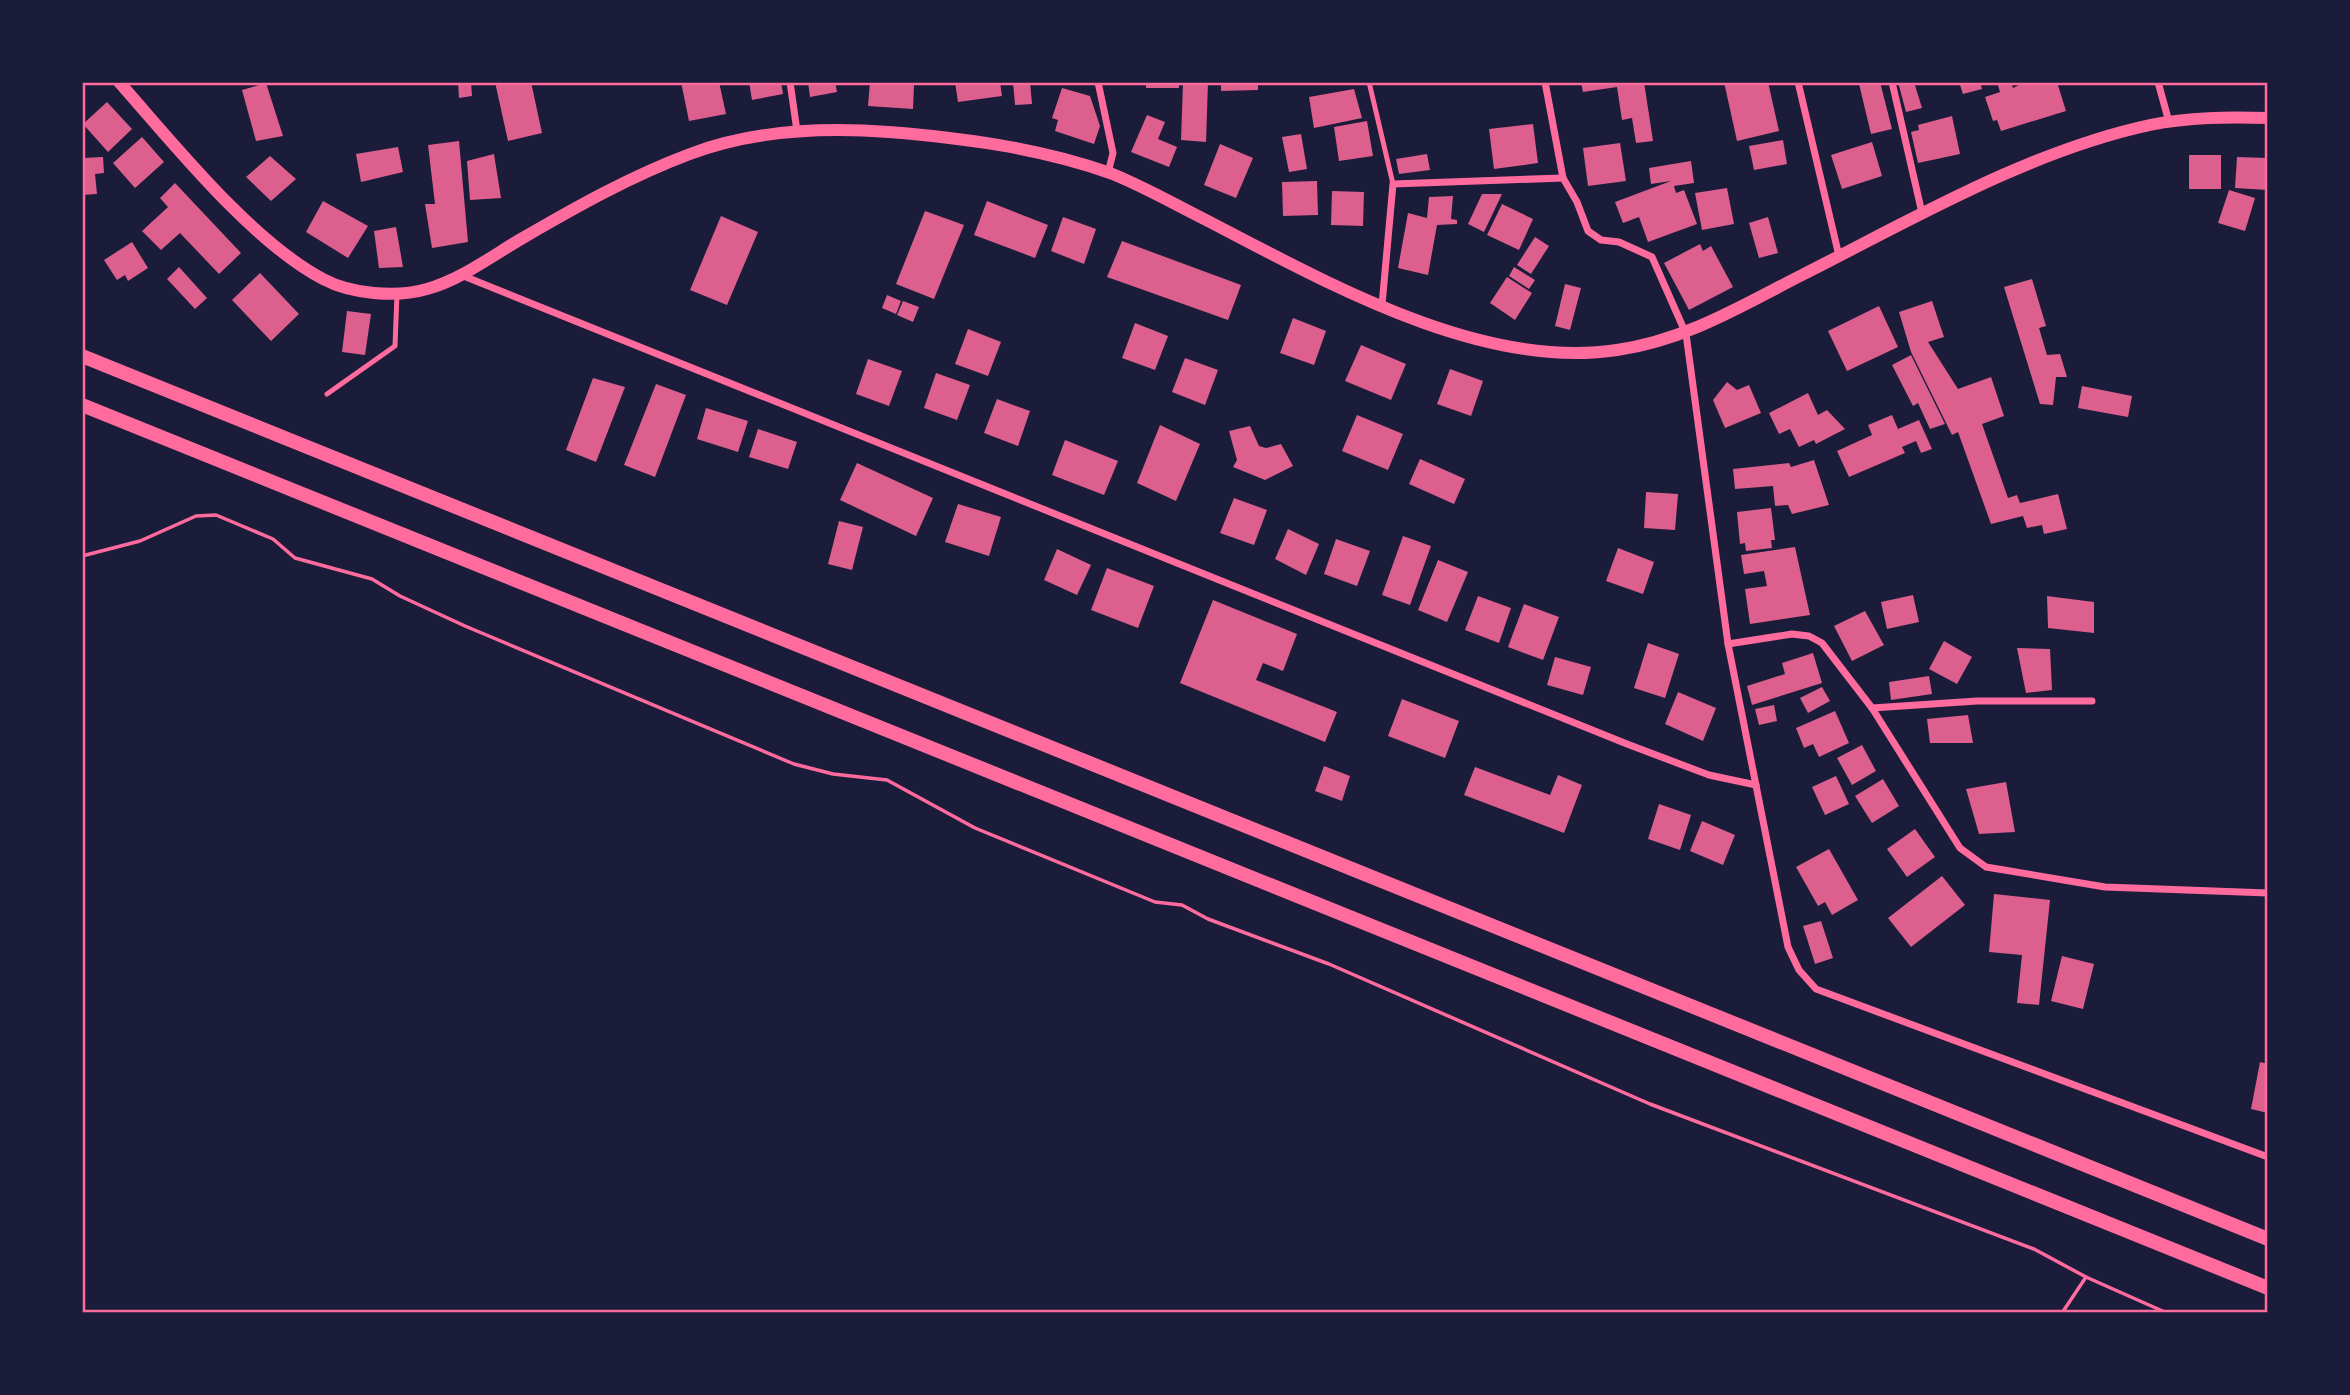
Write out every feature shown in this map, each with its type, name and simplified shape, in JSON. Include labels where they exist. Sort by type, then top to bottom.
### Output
[{"type":"main road","points":[[82,356],[2268,1239]]},
{"type":"main road","points":[[82,405],[2268,1288]]},
{"type":"street","points":[[119,82],[229,203],[289,257],[328,282],[397,294],[428,289],[460,275],[597,195],[697,151],[797,131],[874,131],[944,137],[1058,158],[1108,173],[1382,305],[1434,327],[1494,346],[1534,351],[1612,351],[1686,334],[1922,213],[2073,148],[2169,122],[2195,118],[2268,118]]},
{"type":"street","points":[[790,82],[797,131]]},
{"type":"street","points":[[1098,82],[1113,153],[1108,173]]},
{"type":"street","points":[[1545,82],[1563,178],[1577,202],[1588,232],[1593,237],[1619,242],[1652,257],[1686,334],[1728,644],[1787,947],[1799,970],[1816,989],[2268,1157]]},
{"type":"street","points":[[1798,82],[1839,256]]},
{"type":"street","points":[[1892,82],[1922,213]]},
{"type":"street","points":[[2158,82],[2169,122]]},
{"type":"street","points":[[1382,305],[1394,184],[1563,178]]},
{"type":"street","points":[[460,275],[1627,744],[1709,775],[1756,785]]},
{"type":"street","points":[[1728,644],[1792,634],[1809,636],[1822,642],[1872,708],[1960,848],[1986,867],[2105,887],[2268,893]]},
{"type":"street","points":[[1872,708],[1977,701],[2092,701]]},
{"type":"lane","points":[[1369,82],[1394,184]]},
{"type":"lane","points":[[327,394],[395,346],[397,294]]},
{"type":"path","points":[[82,556],[140,541],[196,516],[216,515],[273,539],[295,558],[372,579],[400,596],[465,626],[794,764],[833,774],[887,780],[975,828],[1155,902],[1182,905],[1208,919],[1329,964],[1650,1104],[2034,1249],[2086,1277],[2167,1313]]},
{"type":"path","points":[[2062,1313],[2086,1277]]},
{"type":"building","points":[[458,82],[471,82],[472,96],[459,98]]},
{"type":"building","points":[[495,82],[531,82],[542,133],[508,141]]},
{"type":"building","points":[[681,82],[719,82],[726,114],[689,121]]},
{"type":"building","points":[[749,82],[781,82],[783,94],[752,100]]},
{"type":"building","points":[[808,82],[835,82],[837,92],[810,97]]},
{"type":"building","points":[[870,82],[914,85],[913,109],[868,106]]},
{"type":"building","points":[[955,82],[1000,82],[1002,96],[958,102]]},
{"type":"building","points":[[1013,82],[1030,82],[1032,104],[1015,105]]},
{"type":"building","points":[[1146,82],[1179,82],[1179,88],[1146,88]]},
{"type":"building","points":[[1183,82],[1208,82],[1206,142],[1181,140]]},
{"type":"building","points":[[1221,82],[1258,82],[1258,90],[1221,91]]},
{"type":"building","points":[[1581,82],[1644,82],[1653,141],[1636,143],[1632,118],[1622,120],[1617,87],[1583,92]]},
{"type":"building","points":[[1724,82],[1768,82],[1779,131],[1737,141]]},
{"type":"building","points":[[1880,82],[1892,129],[1871,134],[1859,84]]},
{"type":"building","points":[[1898,82],[1914,82],[1922,108],[1906,112]]},
{"type":"building","points":[[1959,82],[1980,82],[1982,89],[1963,94]]},
{"type":"building","points":[[1997,82],[2011,82],[2013,88],[2025,82],[2057,82],[2066,111],[2001,131],[1997,120],[1993,121],[1985,97],[2000,92]]},
{"type":"building","points":[[266,83],[283,136],[256,141],[242,90]]},
{"type":"building","points":[[1062,88],[1090,96],[1100,126],[1094,144],[1055,131],[1058,120],[1052,118]]},
{"type":"building","points":[[1354,89],[1362,118],[1314,128],[1309,97]]},
{"type":"building","points":[[107,102],[132,129],[108,152],[83,124]]},
{"type":"building","points":[[1147,115],[1165,122],[1158,139],[1177,147],[1169,167],[1131,152]]},
{"type":"building","points":[[1952,116],[1960,154],[1918,163],[1911,132],[1919,130],[1918,125]]},
{"type":"building","points":[[1367,121],[1373,156],[1339,161],[1334,127]]},
{"type":"building","points":[[1533,124],[1538,163],[1494,169],[1489,129]]},
{"type":"building","points":[[1301,134],[1307,169],[1289,172],[1282,137]]},
{"type":"building","points":[[142,137],[164,162],[135,188],[113,163]]},
{"type":"building","points":[[1783,140],[1787,164],[1754,170],[1749,146]]},
{"type":"building","points":[[459,141],[468,242],[432,248],[425,204],[435,204],[428,145]]},
{"type":"building","points":[[1872,142],[1882,176],[1842,189],[1831,155]]},
{"type":"building","points":[[1620,143],[1626,181],[1588,186],[1583,148]]},
{"type":"building","points":[[1220,144],[1253,158],[1236,198],[1204,185]]},
{"type":"building","points":[[398,147],[403,172],[361,182],[356,154]]},
{"type":"building","points":[[494,154],[501,198],[470,200],[467,161]]},
{"type":"building","points":[[1427,154],[1430,170],[1399,174],[1396,159]]},
{"type":"building","points":[[2189,155],[2221,155],[2221,189],[2189,189]]},
{"type":"building","points":[[270,156],[296,179],[271,201],[246,177]]},
{"type":"building","points":[[103,157],[104,173],[95,174],[97,194],[82,195],[82,158]]},
{"type":"building","points":[[2237,157],[2268,158],[2268,190],[2235,188]]},
{"type":"building","points":[[1691,161],[1694,183],[1674,186],[1676,193],[1684,190],[1697,224],[1648,242],[1639,217],[1623,223],[1615,202],[1671,181],[1651,184],[1649,168]]},
{"type":"building","points":[[1317,181],[1318,215],[1283,216],[1282,182]]},
{"type":"building","points":[[175,183],[241,253],[219,274],[180,233],[161,250],[142,231],[168,207],[160,198]]},
{"type":"building","points":[[1727,188],[1734,224],[1702,230],[1695,193]]},
{"type":"building","points":[[2229,190],[2255,198],[2245,231],[2218,223]]},
{"type":"building","points":[[1332,191],[1364,192],[1363,226],[1331,225]]},
{"type":"building","points":[[1482,194],[1502,194],[1484,232],[1468,224]]},
{"type":"building","points":[[1453,196],[1451,219],[1457,220],[1457,224],[1437,225],[1428,275],[1398,268],[1408,213],[1427,218],[1429,197]]},
{"type":"building","points":[[323,201],[368,226],[348,258],[306,232]]},
{"type":"building","points":[[987,201],[1048,225],[1035,258],[974,235]]},
{"type":"building","points":[[1502,204],[1533,219],[1519,250],[1487,235]]},
{"type":"building","points":[[925,211],[964,225],[934,299],[896,284]]},
{"type":"building","points":[[721,216],[758,232],[727,305],[690,290]]},
{"type":"building","points":[[1063,217],[1096,229],[1084,264],[1051,251]]},
{"type":"building","points":[[1768,217],[1778,253],[1759,258],[1749,223]]},
{"type":"building","points":[[396,227],[403,267],[379,268],[374,231]]},
{"type":"building","points":[[1535,237],[1549,246],[1531,274],[1517,265]]},
{"type":"building","points":[[1122,241],[1241,285],[1228,320],[1107,277]]},
{"type":"building","points":[[132,242],[148,268],[128,281],[125,275],[117,280],[104,260]]},
{"type":"building","points":[[1700,244],[1703,251],[1711,246],[1733,287],[1689,310],[1664,263]]},
{"type":"building","points":[[179,267],[207,298],[195,309],[167,279]]},
{"type":"building","points":[[1514,267],[1535,280],[1529,289],[1509,276]]},
{"type":"building","points":[[260,273],[299,314],[271,341],[232,300]]},
{"type":"building","points":[[1507,277],[1532,293],[1515,320],[1490,303]]},
{"type":"building","points":[[2032,279],[2046,326],[2039,328],[2047,355],[2060,354],[2067,377],[2056,377],[2053,405],[2040,404],[2004,287]]},
{"type":"building","points":[[1565,284],[1581,288],[1570,330],[1555,326]]},
{"type":"building","points":[[887,295],[901,301],[896,314],[882,308]]},
{"type":"building","points":[[903,301],[919,307],[913,322],[897,315]]},
{"type":"building","points":[[1932,301],[1944,337],[1928,342],[1958,389],[1991,377],[2004,416],[1982,424],[2008,498],[2017,495],[2020,503],[2058,494],[2067,529],[2044,534],[2042,525],[2027,528],[2023,516],[1991,524],[1958,432],[1952,435],[1911,352],[1899,312]]},
{"type":"building","points":[[1879,306],[1898,347],[1847,371],[1828,331]]},
{"type":"building","points":[[347,311],[371,314],[365,355],[342,352]]},
{"type":"building","points":[[1293,318],[1326,331],[1314,365],[1280,353]]},
{"type":"building","points":[[1135,323],[1168,336],[1155,370],[1122,358]]},
{"type":"building","points":[[968,329],[1001,342],[988,376],[955,364]]},
{"type":"building","points":[[1361,345],[1406,364],[1391,400],[1345,381]]},
{"type":"building","points":[[1911,355],[1945,424],[1930,429],[1918,403],[1913,406],[1892,365]]},
{"type":"building","points":[[1185,358],[1218,370],[1205,405],[1172,392]]},
{"type":"building","points":[[868,359],[902,371],[889,406],[856,394]]},
{"type":"building","points":[[1450,369],[1483,381],[1471,416],[1437,404]]},
{"type":"building","points":[[936,373],[970,385],[957,420],[924,408]]},
{"type":"building","points":[[593,378],[625,387],[596,462],[566,450]]},
{"type":"building","points":[[1727,382],[1737,390],[1749,385],[1761,413],[1725,428],[1713,400]]},
{"type":"building","points":[[656,384],[686,395],[655,477],[624,465]]},
{"type":"building","points":[[2082,386],[2132,396],[2128,417],[2078,408]]},
{"type":"building","points":[[1808,393],[1818,415],[1827,410],[1845,429],[1816,444],[1814,440],[1799,447],[1790,429],[1779,434],[1769,413]]},
{"type":"building","points":[[997,399],[1030,411],[1018,446],[984,433]]},
{"type":"building","points":[[706,408],[748,421],[738,452],[697,439]]},
{"type":"building","points":[[1357,415],[1403,434],[1388,470],[1342,451]]},
{"type":"building","points":[[1892,415],[1898,429],[1919,420],[1932,449],[1921,453],[1916,441],[1902,447],[1905,453],[1849,477],[1837,451],[1872,435],[1868,425]]},
{"type":"building","points":[[1160,425],[1200,444],[1176,501],[1137,483]]},
{"type":"building","points":[[1250,426],[1259,446],[1266,448],[1281,444],[1293,466],[1265,480],[1233,467],[1237,460],[1229,431]]},
{"type":"building","points":[[758,429],[797,442],[788,469],[749,457]]},
{"type":"building","points":[[1065,440],[1118,461],[1104,495],[1052,475]]},
{"type":"building","points":[[1420,459],[1465,479],[1454,504],[1409,484]]},
{"type":"building","points":[[1814,460],[1829,505],[1792,514],[1788,505],[1775,506],[1773,486],[1735,489],[1733,469],[1789,463],[1791,467]]},
{"type":"building","points":[[857,463],[933,498],[916,536],[840,500]]},
{"type":"building","points":[[1646,492],[1678,494],[1675,530],[1644,528]]},
{"type":"building","points":[[1234,498],[1267,510],[1254,545],[1220,533]]},
{"type":"building","points":[[958,504],[1001,517],[989,556],[945,542]]},
{"type":"building","points":[[1771,508],[1775,540],[1771,540],[1772,548],[1746,551],[1745,543],[1740,544],[1737,512]]},
{"type":"building","points":[[839,521],[863,527],[852,570],[828,564]]},
{"type":"building","points":[[1288,529],[1319,544],[1306,575],[1275,559]]},
{"type":"building","points":[[1403,536],[1431,546],[1410,605],[1382,595]]},
{"type":"building","points":[[1336,539],[1370,551],[1357,586],[1324,574]]},
{"type":"building","points":[[1795,547],[1810,615],[1750,624],[1745,589],[1767,586],[1764,571],[1744,574],[1741,555]]},
{"type":"building","points":[[1618,548],[1654,562],[1643,594],[1606,581]]},
{"type":"building","points":[[1057,549],[1091,565],[1077,595],[1044,580]]},
{"type":"building","points":[[1438,560],[1468,572],[1447,622],[1418,610]]},
{"type":"building","points":[[1107,568],[1154,586],[1138,628],[1091,610]]},
{"type":"building","points":[[1913,595],[1919,622],[1887,629],[1881,602]]},
{"type":"building","points":[[1478,596],[1511,608],[1499,643],[1465,630]]},
{"type":"building","points":[[2047,596],[2094,602],[2094,633],[2048,628]]},
{"type":"building","points":[[1213,600],[1297,634],[1283,671],[1263,663],[1256,680],[1337,712],[1325,742],[1180,683]]},
{"type":"building","points":[[1524,604],[1559,617],[1543,660],[1508,647]]},
{"type":"building","points":[[1865,611],[1884,645],[1852,661],[1834,626]]},
{"type":"building","points":[[1944,641],[1972,657],[1957,684],[1929,669]]},
{"type":"building","points":[[1648,643],[1679,654],[1665,698],[1634,688]]},
{"type":"building","points":[[2017,648],[2050,649],[2052,690],[2026,693]]},
{"type":"building","points":[[1813,653],[1822,683],[1752,705],[1747,686],[1785,674],[1782,663]]},
{"type":"building","points":[[1555,657],[1591,667],[1583,695],[1547,685]]},
{"type":"building","points":[[1929,676],[1932,694],[1891,700],[1889,682]]},
{"type":"building","points":[[1822,687],[1830,701],[1808,713],[1800,698]]},
{"type":"building","points":[[1678,692],[1716,708],[1703,741],[1665,724]]},
{"type":"building","points":[[1402,699],[1459,721],[1445,758],[1388,736]]},
{"type":"building","points":[[1774,705],[1777,721],[1759,725],[1755,709]]},
{"type":"building","points":[[1835,711],[1849,743],[1819,757],[1813,744],[1804,748],[1796,728]]},
{"type":"building","points":[[1968,715],[1973,743],[1930,743],[1927,719]]},
{"type":"building","points":[[1862,745],[1876,771],[1852,785],[1837,758]]},
{"type":"building","points":[[1324,766],[1350,776],[1342,801],[1315,791]]},
{"type":"building","points":[[1475,767],[1550,795],[1558,775],[1582,785],[1564,833],[1464,795]]},
{"type":"building","points":[[1836,776],[1849,804],[1825,815],[1812,787]]},
{"type":"building","points":[[1883,779],[1899,806],[1872,823],[1855,796]]},
{"type":"building","points":[[2006,782],[2015,832],[1979,834],[1966,789]]},
{"type":"building","points":[[1659,804],[1691,815],[1680,850],[1648,839]]},
{"type":"building","points":[[1702,821],[1735,835],[1723,865],[1690,851]]},
{"type":"building","points":[[1915,829],[1935,857],[1907,877],[1887,849]]},
{"type":"building","points":[[1829,849],[1858,900],[1832,915],[1825,902],[1818,906],[1796,867]]},
{"type":"building","points":[[1942,876],[1965,905],[1911,947],[1888,918]]},
{"type":"building","points":[[1994,894],[2050,900],[2039,1005],[2017,1003],[2022,955],[1989,952]]},
{"type":"building","points":[[1821,921],[1833,958],[1815,964],[1803,926]]},
{"type":"building","points":[[2062,956],[2094,964],[2083,1009],[2051,1001]]},
{"type":"building","points":[[2260,1062],[2268,1064],[2268,1113],[2251,1109]]}]
